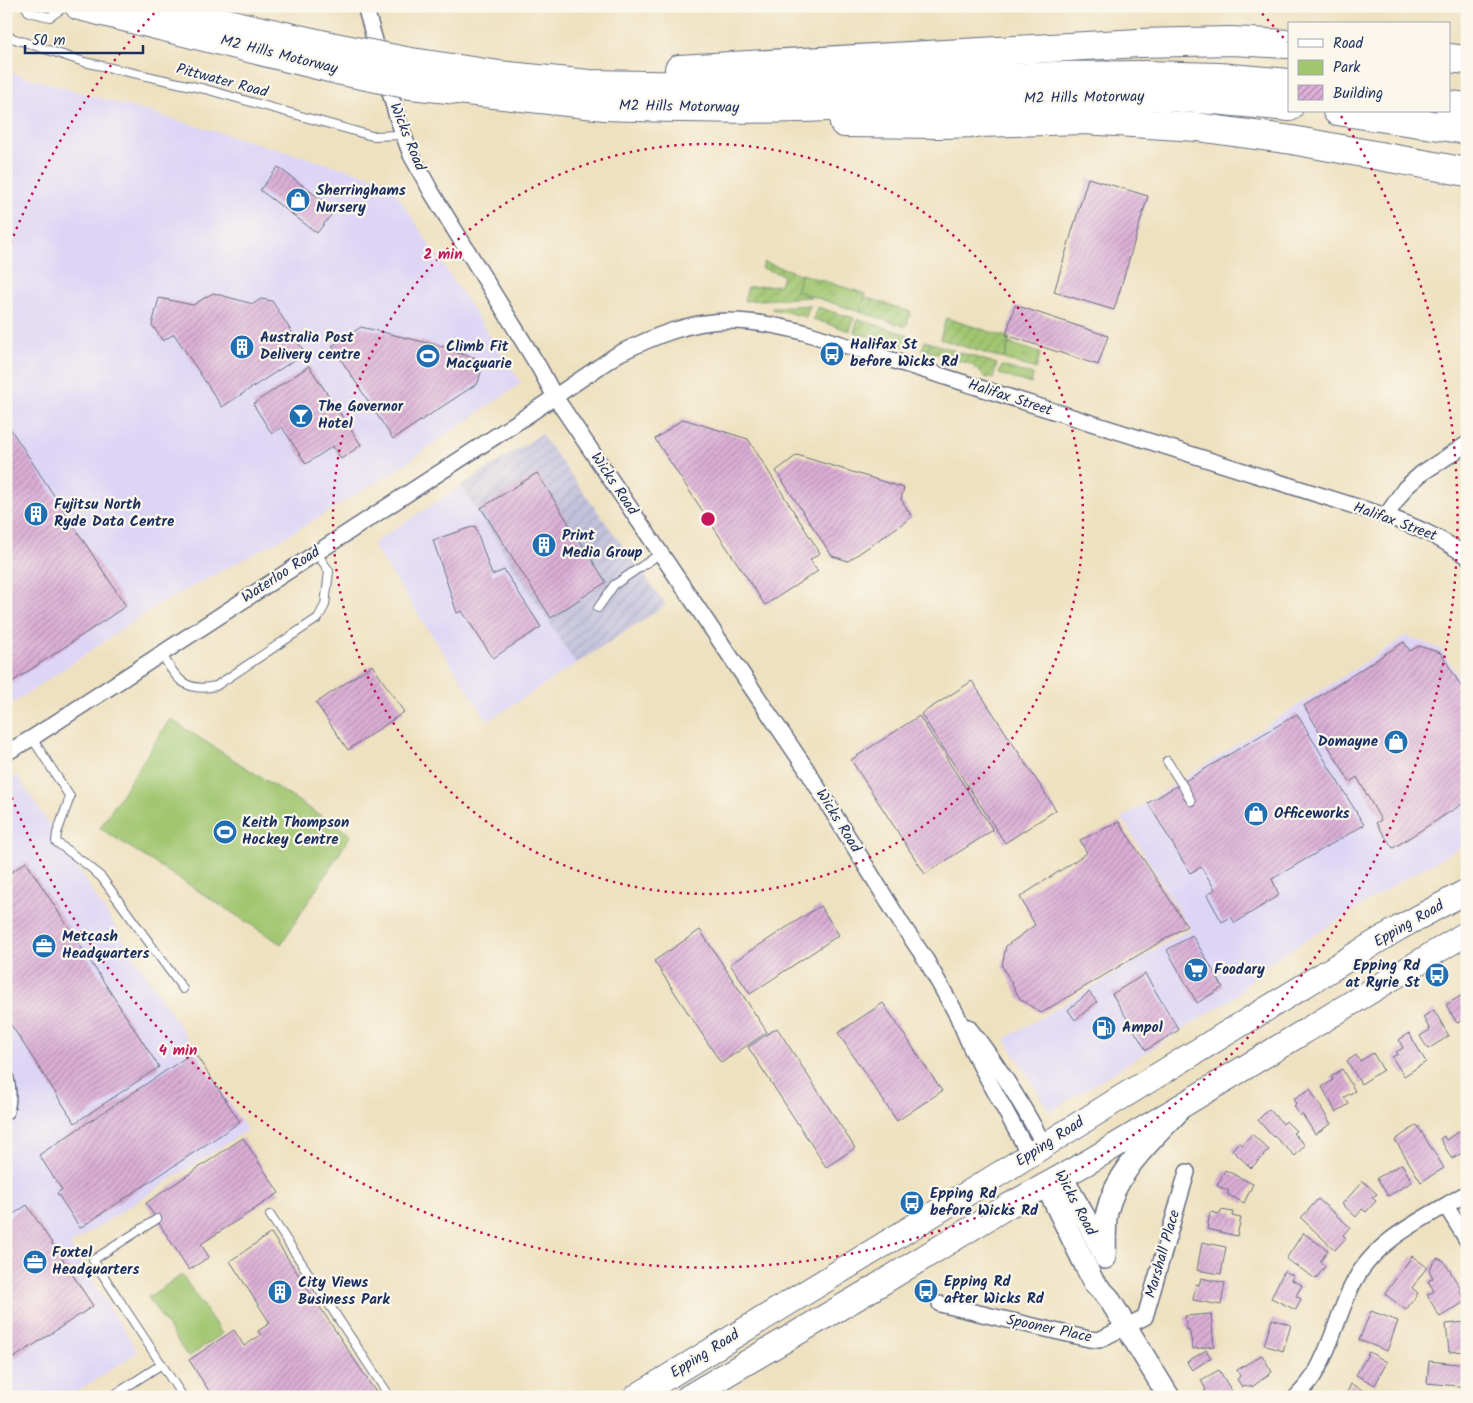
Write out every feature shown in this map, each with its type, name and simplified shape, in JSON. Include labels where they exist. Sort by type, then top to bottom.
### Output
[{"type":"highway","name":"M2 Hills Motorway","points":[[79,6],[408,73],[605,106],[797,108],[1049,97],[1124,96],[1205,99],[1288,107]]},
{"type":"highway","name":"M2 Hills Motorway","points":[[163,6],[244,28],[333,58]]},
{"type":"highway","points":[[589,84],[636,71],[1139,44],[1231,42],[1288,44]]},
{"type":"highway","points":[[1450,58],[1467,60]]},
{"type":"highway","name":"M2 Hills Motorway","points":[[408,73],[499,75],[589,84],[761,87],[1056,76],[1134,75],[1219,77],[1288,83]]},
{"type":"highway","points":[[1450,105],[1467,107]]},
{"type":"highway","points":[[636,107],[729,123],[940,124],[1084,120],[1197,127],[1292,140],[1467,172]]},
{"type":"highway","points":[[1344,112],[1467,130]]},
{"type":"main road","name":"Epping Road","points":[[635,1397],[1399,928],[1467,891]]},
{"type":"main road","name":"Epping Road","points":[[688,1397],[867,1292],[1008,1206],[1188,1102],[1467,933]]},
{"type":"main road","points":[[1105,1258],[1106,1219],[1117,1185],[1144,1150],[1188,1102]]},
{"type":"main road","name":"Wicks Road","points":[[1037,1150],[1054,1181],[1094,1283],[1108,1297],[1169,1397]]},
{"type":"main road","name":"Wicks Road","points":[[1054,1181],[1080,1208],[1105,1258],[1108,1297]]},
{"type":"street","name":"Wicks Road","points":[[365,6],[397,117],[411,155],[432,193],[540,369],[555,397],[821,793],[926,960],[957,1015],[972,1050],[1037,1150]]},
{"type":"street","name":"Halifax Street","points":[[555,397],[618,354],[646,340],[705,324],[730,321],[767,324],[803,332],[1386,516],[1444,540],[1467,556]]},
{"type":"street","name":"Waterloo Road","points":[[6,753],[162,654],[555,397]]},
{"type":"street","points":[[1386,516],[1405,488],[1416,478],[1467,444]]},
{"type":"street","points":[[6,1079],[9,1094],[6,1111]]},
{"type":"street","name":"Marshall Place","points":[[1126,1325],[1145,1317],[1187,1172]]},
{"type":"street","points":[[1296,1397],[1317,1371],[1327,1351],[1354,1281],[1377,1250],[1391,1239],[1467,1193]]},
{"type":"street","points":[[1446,1206],[1467,1240]]},
{"type":"street","name":"Spooner Place","points":[[940,1304],[1089,1339],[1099,1340],[1126,1325]]},
{"type":"lane","points":[[25,6],[29,12],[50,17],[66,6]]},
{"type":"lane","name":"Pittwater Road","points":[[6,36],[84,62],[206,89],[372,136],[404,135]]},
{"type":"lane","points":[[162,654],[172,673],[179,680],[190,686],[202,689],[216,686],[318,618],[326,605],[329,571],[316,552]]},
{"type":"lane","points":[[598,608],[614,586],[661,554]]},
{"type":"lane","points":[[32,738],[70,797],[57,833],[56,842],[102,878],[183,989]]},
{"type":"lane","points":[[1167,761],[1191,801]]},
{"type":"lane","points":[[270,1215],[390,1397]]},
{"type":"lane","points":[[156,1219],[93,1260],[183,1397]]},
{"type":"lane","points":[[111,1397],[162,1364]]},
{"type":"shaded area","points":[[6,71],[388,181],[521,383],[394,472],[289,535],[158,605],[6,708]]},
{"type":"shaded area","points":[[541,434],[666,605],[576,664],[461,486]]},
{"type":"shaded area","points":[[461,486],[576,664],[488,721],[372,544]]},
{"type":"shaded area","points":[[1406,636],[1441,649],[1467,690],[1467,844],[1404,879],[1268,964],[1233,998],[1050,1112],[1005,1039],[1190,929],[1122,818]]},
{"type":"shaded area","points":[[17,775],[247,1130],[70,1245],[138,1352],[69,1397],[6,1397],[6,782]]},
{"type":"green space","points":[[764,262],[801,274],[796,291],[811,297],[744,301],[748,287],[780,285],[783,275],[762,268]]},
{"type":"green space","points":[[801,274],[866,294],[860,312],[796,291]]},
{"type":"green space","points":[[865,297],[911,312],[906,327],[860,312]]},
{"type":"green space","points":[[810,305],[806,317],[772,309],[772,307]]},
{"type":"green space","points":[[817,307],[854,318],[850,331],[813,319]]},
{"type":"green space","points":[[946,318],[1010,338],[1004,359],[940,339]]},
{"type":"green space","points":[[858,319],[908,335],[904,347],[854,332]]},
{"type":"green space","points":[[925,341],[954,350],[951,358],[922,349]]},
{"type":"green space","points":[[1009,343],[1040,353],[1036,369],[1004,359]]},
{"type":"green space","points":[[959,352],[997,364],[993,379],[985,377],[971,364],[956,360]]},
{"type":"green space","points":[[1002,366],[1033,375],[1031,384],[999,374]]},
{"type":"green space","name":"Keith Thompson Hockey Centre","points":[[170,719],[351,835],[281,944],[100,828]]},
{"type":"green space","points":[[182,1275],[222,1334],[188,1357],[148,1297]]},
{"type":"building","name":"Sherringhams Nursery","points":[[278,167],[335,210],[317,233],[260,190]]},
{"type":"building","points":[[1088,178],[1148,196],[1114,310],[1054,292]]},
{"type":"building","name":"Australia Post Delivery centre","points":[[213,293],[253,304],[261,299],[272,301],[305,353],[222,407],[174,334],[163,341],[152,325],[159,298],[193,305]]},
{"type":"building","points":[[1015,305],[1108,336],[1098,365],[1006,335]]},
{"type":"building","points":[[361,327],[453,349],[455,352],[475,358],[482,368],[478,383],[393,439],[332,346]]},
{"type":"building","name":"The Governor Hotel","points":[[309,366],[361,445],[341,459],[333,446],[306,464],[282,427],[272,434],[253,404]]},
{"type":"building","points":[[683,419],[748,439],[820,553],[810,560],[818,571],[765,605],[655,439]]},
{"type":"building","name":"Fujitsu North Ryde Data Centre","points":[[6,422],[126,606],[6,686]]},
{"type":"building","points":[[797,455],[904,488],[901,499],[912,517],[848,561],[832,556],[776,471]]},
{"type":"building","name":"Print Media Group","points":[[537,473],[606,582],[551,618],[481,508]]},
{"type":"building","points":[[475,526],[492,575],[504,570],[541,627],[493,658],[462,611],[457,613],[433,540]]},
{"type":"building","name":"Domayne","points":[[1404,642],[1410,651],[1419,646],[1441,653],[1467,696],[1467,801],[1393,848],[1376,823],[1381,820],[1357,777],[1350,782],[1304,706]]},
{"type":"building","points":[[372,665],[404,712],[348,750],[316,703]]},
{"type":"building","points":[[972,681],[1056,810],[1005,843],[921,714]]},
{"type":"building","name":"Officeworks","points":[[1297,714],[1364,825],[1272,879],[1279,895],[1235,923],[1231,917],[1222,922],[1207,895],[1215,889],[1201,867],[1190,873],[1148,803]]},
{"type":"building","points":[[919,716],[993,830],[925,874],[851,760]]},
{"type":"building","points":[[1119,822],[1187,926],[1041,1013],[1020,999],[1002,966],[1006,946],[1035,925],[1020,897],[1087,853],[1080,840]]},
{"type":"building","name":"Metcash Headquarters","points":[[26,862],[159,1067],[75,1123],[6,1017],[6,876]]},
{"type":"building","points":[[820,906],[839,935],[750,994],[730,964]]},
{"type":"building","points":[[700,930],[767,1032],[721,1063],[654,961]]},
{"type":"building","name":"Foodary","points":[[1192,935],[1223,987],[1197,1003],[1167,950]]},
{"type":"building","points":[[1145,974],[1179,1030],[1146,1050],[1112,994]]},
{"type":"building","points":[[1089,992],[1097,1002],[1075,1020],[1068,1010]]},
{"type":"building","points":[[1467,992],[1467,1017],[1457,1023],[1446,1005]]},
{"type":"building","points":[[883,1003],[942,1091],[897,1121],[838,1033]]},
{"type":"building","points":[[1434,1010],[1449,1036],[1428,1049],[1420,1036],[1430,1030],[1423,1017]]},
{"type":"building","points":[[777,1028],[855,1148],[826,1167],[748,1047]]},
{"type":"building","points":[[1409,1033],[1426,1062],[1404,1076],[1392,1057],[1403,1048],[1399,1040]]},
{"type":"building","points":[[194,1052],[240,1122],[80,1228],[57,1193],[62,1190],[39,1155]]},
{"type":"building","points":[[1373,1053],[1383,1070],[1361,1084],[1347,1061],[1356,1055],[1360,1061]]},
{"type":"building","points":[[1342,1069],[1355,1091],[1344,1097],[1349,1104],[1336,1112],[1322,1087],[1333,1080],[1331,1077]]},
{"type":"building","points":[[1310,1089],[1331,1124],[1315,1134],[1302,1114],[1300,1116],[1294,1106],[1296,1104],[1293,1099]]},
{"type":"building","points":[[1269,1109],[1283,1124],[1286,1121],[1296,1131],[1293,1133],[1305,1145],[1295,1156],[1273,1137],[1258,1120]]},
{"type":"building","points":[[1417,1125],[1444,1168],[1421,1182],[1395,1140]]},
{"type":"building","points":[[1465,1127],[1467,1150],[1452,1159],[1440,1139],[1444,1136],[1446,1140]]},
{"type":"building","points":[[1252,1134],[1269,1150],[1251,1168],[1232,1150],[1239,1142],[1242,1145]]},
{"type":"building","points":[[243,1138],[279,1193],[201,1244],[209,1257],[189,1270],[146,1203]]},
{"type":"building","points":[[1402,1164],[1412,1182],[1388,1196],[1377,1178]]},
{"type":"building","points":[[1225,1170],[1253,1184],[1244,1203],[1227,1194],[1229,1191],[1217,1186]]},
{"type":"building","points":[[1363,1181],[1377,1194],[1372,1198],[1376,1201],[1366,1212],[1362,1209],[1356,1217],[1342,1204]]},
{"type":"building","points":[[1318,1199],[1350,1227],[1343,1235],[1346,1238],[1335,1250],[1301,1218]]},
{"type":"building","name":"Foxtel Headquarters","points":[[27,1205],[93,1306],[6,1363],[6,1219]]},
{"type":"building","points":[[1221,1210],[1233,1212],[1232,1216],[1241,1218],[1237,1236],[1207,1229],[1210,1212],[1220,1214]]},
{"type":"building","name":"City Views Business Park","points":[[271,1233],[379,1397],[319,1397],[316,1393],[310,1397],[213,1397],[189,1360],[234,1330],[244,1346],[261,1335],[258,1331],[270,1323],[230,1261]]},
{"type":"building","points":[[1303,1233],[1328,1250],[1320,1262],[1325,1266],[1316,1279],[1286,1259]]},
{"type":"building","points":[[1202,1242],[1226,1247],[1221,1274],[1197,1270]]},
{"type":"building","points":[[1412,1256],[1427,1267],[1412,1288],[1418,1293],[1406,1310],[1385,1294]]},
{"type":"building","points":[[1438,1258],[1444,1261],[1466,1301],[1440,1317],[1427,1295],[1434,1291],[1428,1281],[1433,1278],[1429,1270]]},
{"type":"building","points":[[1284,1271],[1294,1276],[1292,1280],[1302,1285],[1296,1296],[1301,1299],[1296,1310],[1271,1298]]},
{"type":"building","points":[[1201,1278],[1225,1283],[1221,1305],[1193,1300],[1196,1284],[1199,1285]]},
{"type":"building","points":[[1371,1311],[1398,1321],[1387,1351],[1359,1340]]},
{"type":"building","points":[[1211,1314],[1214,1346],[1193,1349],[1185,1316]]},
{"type":"building","points":[[1272,1319],[1291,1325],[1283,1351],[1264,1345]]},
{"type":"building","points":[[1466,1322],[1467,1351],[1449,1352],[1446,1324]]},
{"type":"building","points":[[1206,1350],[1211,1358],[1192,1370],[1187,1362]]},
{"type":"building","points":[[1369,1352],[1387,1362],[1375,1385],[1356,1375]]},
{"type":"building","points":[[1262,1355],[1272,1372],[1252,1387],[1251,1385],[1247,1387],[1245,1385],[1242,1387],[1237,1379],[1240,1376],[1237,1370]]},
{"type":"building","points":[[1429,1361],[1467,1365],[1467,1387],[1427,1383]]},
{"type":"building","points":[[1219,1370],[1234,1395],[1230,1397],[1208,1397],[1201,1380]]},
{"type":"building","points":[[1351,1384],[1376,1397],[1345,1397]]},
{"type":"place","name":"Sherringhams Nursery","points":[[298,200]]},
{"type":"place","name":"Australia Post Delivery centre","points":[[242,347]]},
{"type":"place","name":"Halifax St before Wicks Rd","points":[[832,354]]},
{"type":"place","name":"Climb Fit Macquarie","points":[[428,356]]},
{"type":"place","name":"The Governor Hotel","points":[[301,416]]},
{"type":"place","name":"Fujitsu North Ryde Data Centre","points":[[36,514]]},
{"type":"place","name":"Print Media Group","points":[[544,545]]},
{"type":"place","name":"Domayne","points":[[1396,742]]},
{"type":"place","name":"Officeworks","points":[[1256,814]]},
{"type":"place","name":"Keith Thompson Hockey Centre","points":[[225,832]]},
{"type":"place","name":"Metcash Headquarters","points":[[44,946]]},
{"type":"place","name":"Foodary","points":[[1196,970]]},
{"type":"place","name":"Epping Rd at Ryrie St","points":[[1437,975]]},
{"type":"place","name":"Ampol","points":[[1104,1028]]},
{"type":"place","name":"Epping Rd before Wicks Rd","points":[[912,1203]]},
{"type":"place","name":"Foxtel Headquarters","points":[[35,1262]]},
{"type":"place","name":"Epping Rd after Wicks Rd","points":[[926,1291]]},
{"type":"place","name":"City Views Business Park","points":[[280,1292]]}]
